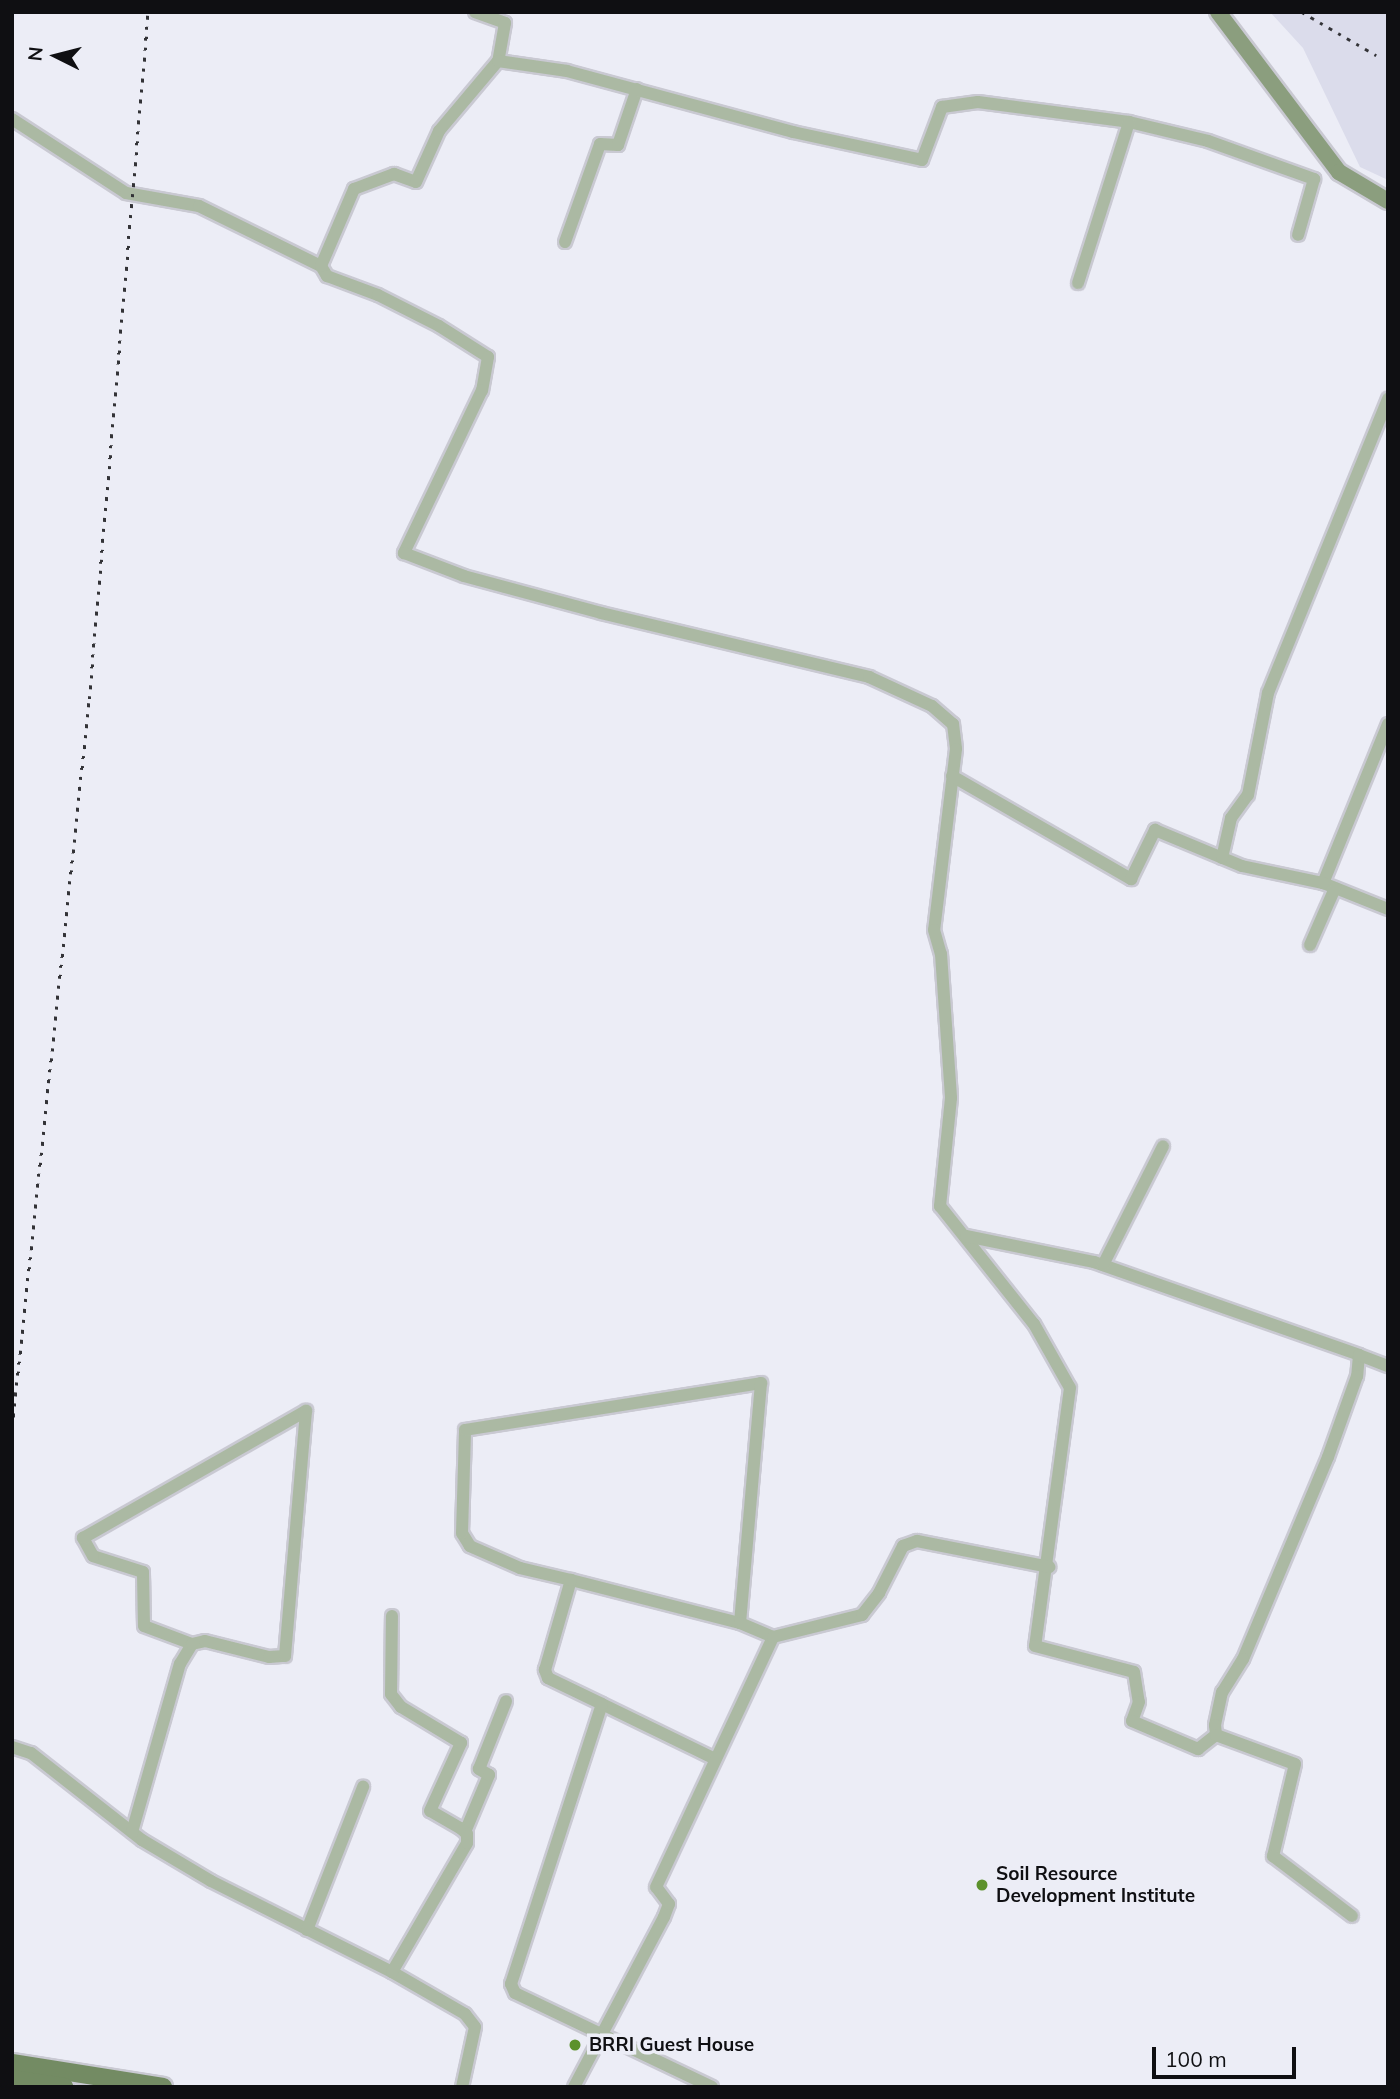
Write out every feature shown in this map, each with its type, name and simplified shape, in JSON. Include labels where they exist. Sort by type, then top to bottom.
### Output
[{"type":"main road","points":[[12,2063],[163,2087]]},
{"type":"main road","points":[[12,2079],[64,2087]]},
{"type":"street","points":[[321,266],[354,189],[394,174],[416,182],[439,131],[498,61],[505,23],[475,12]]},
{"type":"street","points":[[1218,12],[1335,168],[1388,201]]},
{"type":"street","points":[[498,61],[567,71],[793,132],[922,160],[942,107],[978,102],[1129,122],[1208,141],[1314,179]]},
{"type":"street","points":[[565,242],[600,144],[618,145],[637,89]]},
{"type":"street","points":[[12,119],[126,193],[199,206],[321,266],[327,276],[378,295],[488,357],[482,390],[404,553],[464,576],[899,688],[932,706],[953,724],[956,749],[934,930],[941,954],[951,1098],[940,1206],[1034,1324],[1070,1388],[1049,1567],[1035,1646],[1134,1672],[1139,1702],[1132,1721],[1198,1749],[1216,1735],[1222,1692],[1244,1660],[1328,1457],[1357,1376],[1359,1355]]},
{"type":"street","points":[[1078,283],[1129,122]]},
{"type":"street","points":[[1298,235],[1314,179],[1335,168]]},
{"type":"street","points":[[1223,858],[1231,818],[1248,794],[1268,693],[1388,399]]},
{"type":"street","points":[[1310,945],[1388,724]]},
{"type":"street","points":[[952,776],[1131,879],[1155,830],[1223,858],[1329,886],[1388,909]]},
{"type":"street","points":[[1103,1265],[1163,1146]]},
{"type":"street","points":[[966,1236],[1103,1265],[1388,1366]]},
{"type":"street","points":[[740,1623],[761,1383],[466,1430],[462,1533],[470,1546],[520,1568],[740,1623],[773,1637],[862,1615],[879,1593],[903,1546],[917,1541],[1049,1567]]},
{"type":"street","points":[[132,1832],[180,1664],[192,1644],[205,1641],[269,1657],[285,1656],[306,1411],[83,1538],[93,1556],[143,1572],[144,1626],[192,1644]]},
{"type":"street","points":[[571,1580],[545,1670],[548,1678],[713,1758]]},
{"type":"street","points":[[392,1616],[391,1694],[401,1707],[461,1743],[430,1811],[465,1832]]},
{"type":"street","points":[[574,2087],[601,2031],[664,1917],[669,1904],[656,1887],[713,1758],[773,1637]]},
{"type":"street","points":[[392,1972],[467,1843],[465,1832],[489,1775],[479,1769],[506,1701]]},
{"type":"street","points":[[602,1704],[511,1984],[515,1993],[601,2031],[712,2087]]},
{"type":"street","points":[[1216,1735],[1295,1764],[1273,1856],[1352,1916]]},
{"type":"street","points":[[12,1747],[31,1753],[132,1832],[211,1881],[392,1972],[465,2014],[475,2027],[462,2087]]},
{"type":"street","points":[[307,1930],[363,1787]]},
{"type":"shaded area","points":[[1270,12],[1388,12],[1388,180],[1360,167],[1303,48]]},
{"type":"railway","points":[[12,1427],[89,699],[148,12]]},
{"type":"railway","points":[[1302,12],[1376,55]]},
{"type":"place","name":"Soil Resource Development Institute","points":[[982,1885]]},
{"type":"place","name":"BRRI Guest House","points":[[575,2045]]}]
